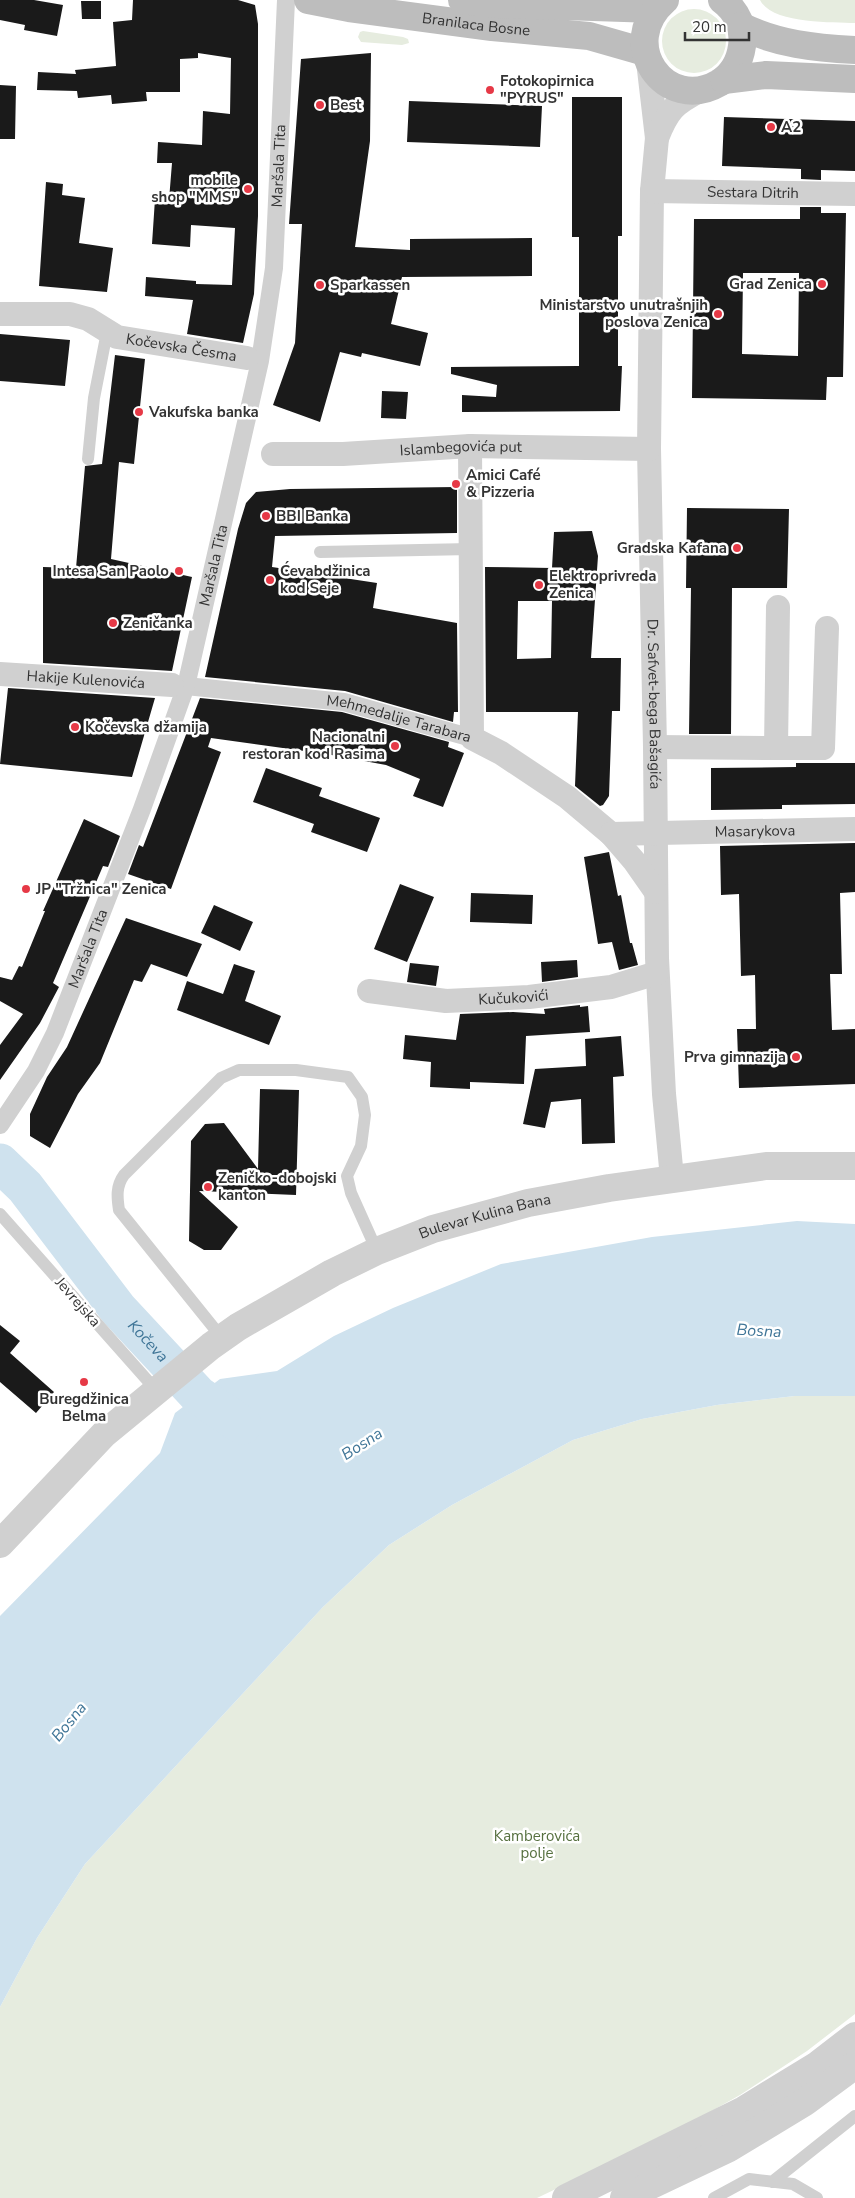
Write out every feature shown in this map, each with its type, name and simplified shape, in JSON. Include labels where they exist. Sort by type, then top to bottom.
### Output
[{"type":"main road","name":"Branilaca Bosne","points":[[308,0],[349,8],[492,27],[590,36],[646,56]]},
{"type":"main road","name":"Branilaca Bosne","points":[[462,0],[497,4],[660,4]]},
{"type":"main road","points":[[660,4],[646,29],[646,56],[655,72],[675,87],[688,90],[766,75],[855,79]]},
{"type":"main road","points":[[712,85],[734,70],[741,56],[743,41],[732,9]]},
{"type":"main road","points":[[732,9],[760,36],[784,42],[855,50]]},
{"type":"street","name":"Maršala Tita","points":[[0,1125],[36,1071],[55,1033],[142,809],[179,686],[260,360],[274,268],[286,0]]},
{"type":"street","name":"Dr. Safvet-bega Bašagića","points":[[646,56],[657,138],[652,191],[649,449],[657,973],[664,1094],[672,1178]]},
{"type":"street","name":"Dr. Safvet-bega Bašagića","points":[[657,138],[671,109],[685,98],[712,85]]},
{"type":"street","name":"Sestara Ditrih","points":[[652,191],[855,194]]},
{"type":"street","name":"Kočevska Česma","points":[[0,314],[70,314],[88,319],[107,332],[129,340],[247,358]]},
{"type":"street","name":"Islambegovića put","points":[[273,454],[343,454],[470,446],[649,449]]},
{"type":"street","points":[[470,446],[472,738]]},
{"type":"street","points":[[776,748],[778,607]]},
{"type":"street","points":[[655,746],[823,748],[827,628]]},
{"type":"street","name":"Hakije Kulenovića","points":[[0,674],[179,686]]},
{"type":"street","name":"Mehmedalije Tarabara","points":[[179,686],[344,702],[472,738],[501,753],[567,797],[611,834],[631,856],[656,892]]},
{"type":"street","name":"Masarykova","points":[[656,831],[855,829]]},
{"type":"street","points":[[611,834],[656,831]]},
{"type":"street","name":"Kučukovići","points":[[369,991],[446,1001],[529,997],[611,987],[657,973]]},
{"type":"street","name":"Bulevar Kulina Bana","points":[[0,1544],[104,1434],[216,1342],[332,1273],[377,1251],[433,1229],[528,1203],[672,1178],[766,1166],[855,1166]]},
{"type":"street","points":[[566,2198],[744,2110],[816,2066],[855,2036]]},
{"type":"street","points":[[624,2198],[729,2148],[804,2102],[855,2065]]},
{"type":"lane","points":[[88,459],[94,398],[107,332]]},
{"type":"lane","points":[[320,552],[471,549]]},
{"type":"lane","points":[[216,1342],[119,1210],[117,1195],[119,1182],[124,1176],[221,1078],[239,1070],[296,1070],[348,1077],[362,1097],[365,1115],[361,1146],[347,1176],[351,1193],[377,1251]]},
{"type":"lane","name":"Jevrejska","points":[[0,1214],[156,1390]]},
{"type":"lane","points":[[772,2182],[855,2116]]},
{"type":"lane","points":[[714,2198],[749,2179],[793,2184],[817,2198]]},
{"type":"green space","points":[[760,0],[855,0],[855,23],[818,22],[789,18],[767,8]]},
{"type":"green space","points":[[694,9],[712,15],[720,23],[726,41],[720,59],[712,67],[694,73],[676,67],[668,59],[662,41],[668,23],[676,15]]},
{"type":"green space","points":[[360,32],[403,37],[408,39],[409,43],[402,45],[361,42],[358,37]]},
{"type":"green space","name":"Kamberovića polje","points":[[795,1396],[855,1396],[855,2014],[807,2051],[740,2095],[669,2135],[537,2198],[0,2198],[0,2007],[37,1938],[85,1864],[323,1607],[389,1545],[452,1505],[573,1440],[642,1419],[717,1405]]},
{"type":"water","name":"Bosna","points":[[797,1221],[855,1224],[855,1396],[795,1396],[717,1405],[642,1419],[573,1440],[452,1505],[389,1545],[323,1607],[85,1864],[37,1938],[0,2007],[0,1616],[160,1453],[175,1413],[220,1379],[277,1371],[334,1336],[393,1308],[501,1264],[652,1237]]},
{"type":"building","points":[[0,0],[34,0],[63,5],[57,36],[24,30],[25,25],[0,20]]},
{"type":"building","points":[[133,0],[238,0],[255,5],[258,24],[258,216],[254,294],[243,343],[187,334],[193,300],[145,296],[146,277],[196,281],[196,284],[232,285],[235,228],[191,225],[190,247],[152,244],[155,199],[169,200],[172,163],[157,163],[158,142],[202,145],[203,111],[230,114],[231,58],[198,53],[198,58],[180,59],[180,92],[146,92],[147,101],[112,104],[111,95],[78,98],[77,91],[37,90],[38,72],[76,74],[75,70],[116,66],[113,22],[132,20]]},
{"type":"building","points":[[81,1],[101,1],[101,19],[82,19]]},
{"type":"building","points":[[371,53],[370,141],[355,247],[410,250],[410,239],[532,238],[532,276],[402,277],[391,324],[428,333],[420,366],[362,353],[361,357],[340,352],[320,422],[273,405],[295,343],[302,224],[289,224],[301,59]]},
{"type":"building","points":[[0,85],[16,86],[15,139],[0,139]]},
{"type":"building","points":[[572,97],[622,97],[622,236],[618,236],[618,366],[622,366],[620,411],[462,412],[462,395],[496,397],[497,385],[451,374],[451,367],[579,366],[579,237],[572,237]]},
{"type":"building","points":[[409,101],[542,106],[540,147],[407,142]]},
{"type":"building","points":[[724,117],[855,121],[855,171],[821,170],[821,180],[801,179],[801,169],[722,166]]},
{"type":"building","points":[[46,182],[63,184],[62,195],[85,198],[79,243],[113,248],[107,292],[39,286]]},
{"type":"building","points":[[800,207],[821,207],[821,213],[846,213],[843,377],[827,377],[826,400],[692,398],[694,219],[800,219]],"holes":[[[743,273],[799,273],[798,356],[742,354]]]},
{"type":"building","points":[[0,334],[70,340],[65,386],[0,381]]},
{"type":"building","name":"Zeničanka","points":[[115,355],[145,359],[134,464],[119,462],[111,559],[192,577],[172,671],[43,663],[43,567],[76,568],[85,466],[102,464]]},
{"type":"building","points":[[382,391],[408,392],[406,419],[381,418]]},
{"type":"building","points":[[457,487],[457,533],[275,536],[272,567],[377,583],[373,608],[457,623],[458,712],[454,712],[453,722],[345,691],[205,677],[238,529],[246,503],[256,492],[290,489]]},
{"type":"building","points":[[687,508],[789,509],[787,588],[732,588],[731,734],[689,734],[691,588],[686,588]]},
{"type":"building","points":[[592,531],[598,556],[591,658],[621,658],[620,711],[612,711],[609,796],[603,805],[600,806],[575,786],[578,712],[486,712],[485,567],[552,568],[554,532]],"holes":[[[518,601],[552,601],[551,658],[517,659]]]},
{"type":"building","name":"Kočevska džamija","points":[[8,688],[155,698],[132,777],[0,764]]},
{"type":"building","points":[[200,698],[342,712],[449,742],[448,747],[464,753],[443,807],[413,796],[420,779],[386,765],[326,754],[211,738],[208,747],[221,752],[171,889],[128,874],[139,845],[143,847]]},
{"type":"building","points":[[796,763],[855,763],[855,804],[782,805],[782,809],[711,810],[711,768],[796,767]]},
{"type":"building","points":[[266,768],[322,788],[319,796],[380,818],[367,852],[311,832],[314,824],[253,802]]},
{"type":"building","points":[[84,819],[120,836],[108,867],[103,866],[53,983],[59,987],[40,1023],[0,1080],[0,1045],[23,1014],[0,1001],[0,977],[12,980],[19,966],[22,967],[45,911],[43,911]]},
{"type":"building","points":[[855,843],[855,892],[840,893],[842,974],[830,974],[832,1030],[855,1029],[855,1084],[739,1088],[737,1029],[756,1029],[755,975],[741,976],[739,894],[721,895],[720,846]]},
{"type":"building","points":[[609,852],[618,896],[621,895],[630,943],[632,943],[638,965],[619,970],[612,942],[598,944],[584,857]]},
{"type":"building","points":[[400,884],[434,897],[407,962],[374,949]]},
{"type":"building","points":[[471,893],[533,895],[532,924],[470,922]]},
{"type":"building","points":[[214,905],[253,922],[240,951],[201,933]]},
{"type":"building","points":[[126,918],[202,944],[187,977],[151,964],[142,982],[134,980],[100,1063],[78,1094],[50,1148],[30,1136],[30,1114],[47,1077],[67,1047]]},
{"type":"building","points":[[577,960],[578,977],[542,982],[541,962]]},
{"type":"building","points":[[410,963],[439,966],[436,986],[407,982]]},
{"type":"building","points":[[234,964],[255,971],[245,1001],[281,1016],[269,1045],[177,1010],[187,981],[223,994]]},
{"type":"building","points":[[580,1005],[580,1007],[588,1006],[590,1032],[526,1036],[524,1084],[470,1082],[470,1089],[430,1087],[431,1062],[403,1059],[405,1035],[456,1040],[460,1014],[513,1012],[545,1014],[544,1009]]},
{"type":"building","points":[[621,1036],[624,1076],[613,1077],[615,1143],[582,1144],[581,1099],[551,1102],[545,1128],[523,1124],[535,1069],[586,1066],[585,1039]]},
{"type":"building","points":[[260,1089],[299,1090],[296,1195],[199,1191],[238,1227],[221,1250],[204,1250],[189,1241],[191,1141],[205,1124],[224,1123],[258,1169]]},
{"type":"building","points":[[0,1325],[20,1341],[10,1353],[54,1392],[36,1413],[0,1382]]},
{"type":"waterway","name":"Kočeva","points":[[0,1163],[25,1187],[118,1309],[198,1395],[242,1425]]},
{"type":"place","name":"Fotokopirnica \"PYRUS\"","points":[[490,90]]},
{"type":"place","name":"Best","points":[[320,105]]},
{"type":"place","name":"A2","points":[[771,127]]},
{"type":"place","name":"mobile shop \"MMS\"","points":[[248,189]]},
{"type":"place","name":"Grad Zenica","points":[[822,284]]},
{"type":"place","name":"Sparkassen","points":[[320,285]]},
{"type":"place","name":"Ministarstvo unutrašnjih poslova Zenica","points":[[718,314]]},
{"type":"place","name":"Vakufska banka","points":[[139,412]]},
{"type":"place","name":"Amici Café & Pizzeria","points":[[456,484]]},
{"type":"place","name":"BBI Banka","points":[[266,516]]},
{"type":"place","name":"Gradska Kafana","points":[[737,548]]},
{"type":"place","name":"Intesa San Paolo","points":[[179,571]]},
{"type":"place","name":"Ćevabdžinica kod Seje","points":[[270,580]]},
{"type":"place","name":"Elektroprivreda Zenica","points":[[539,585]]},
{"type":"place","name":"Zeničanka","points":[[113,623]]},
{"type":"place","name":"Kočevska džamija","points":[[75,727]]},
{"type":"place","name":"Nacionalni restoran kod Rasima","points":[[395,746]]},
{"type":"place","name":"JP \"Tržnica\" Zenica","points":[[26,889]]},
{"type":"place","name":"Prva gimnazija","points":[[796,1057]]},
{"type":"place","name":"Zeničko-dobojski kanton","points":[[208,1187]]},
{"type":"place","name":"Buregdžinica Belma","points":[[84,1382]]}]
